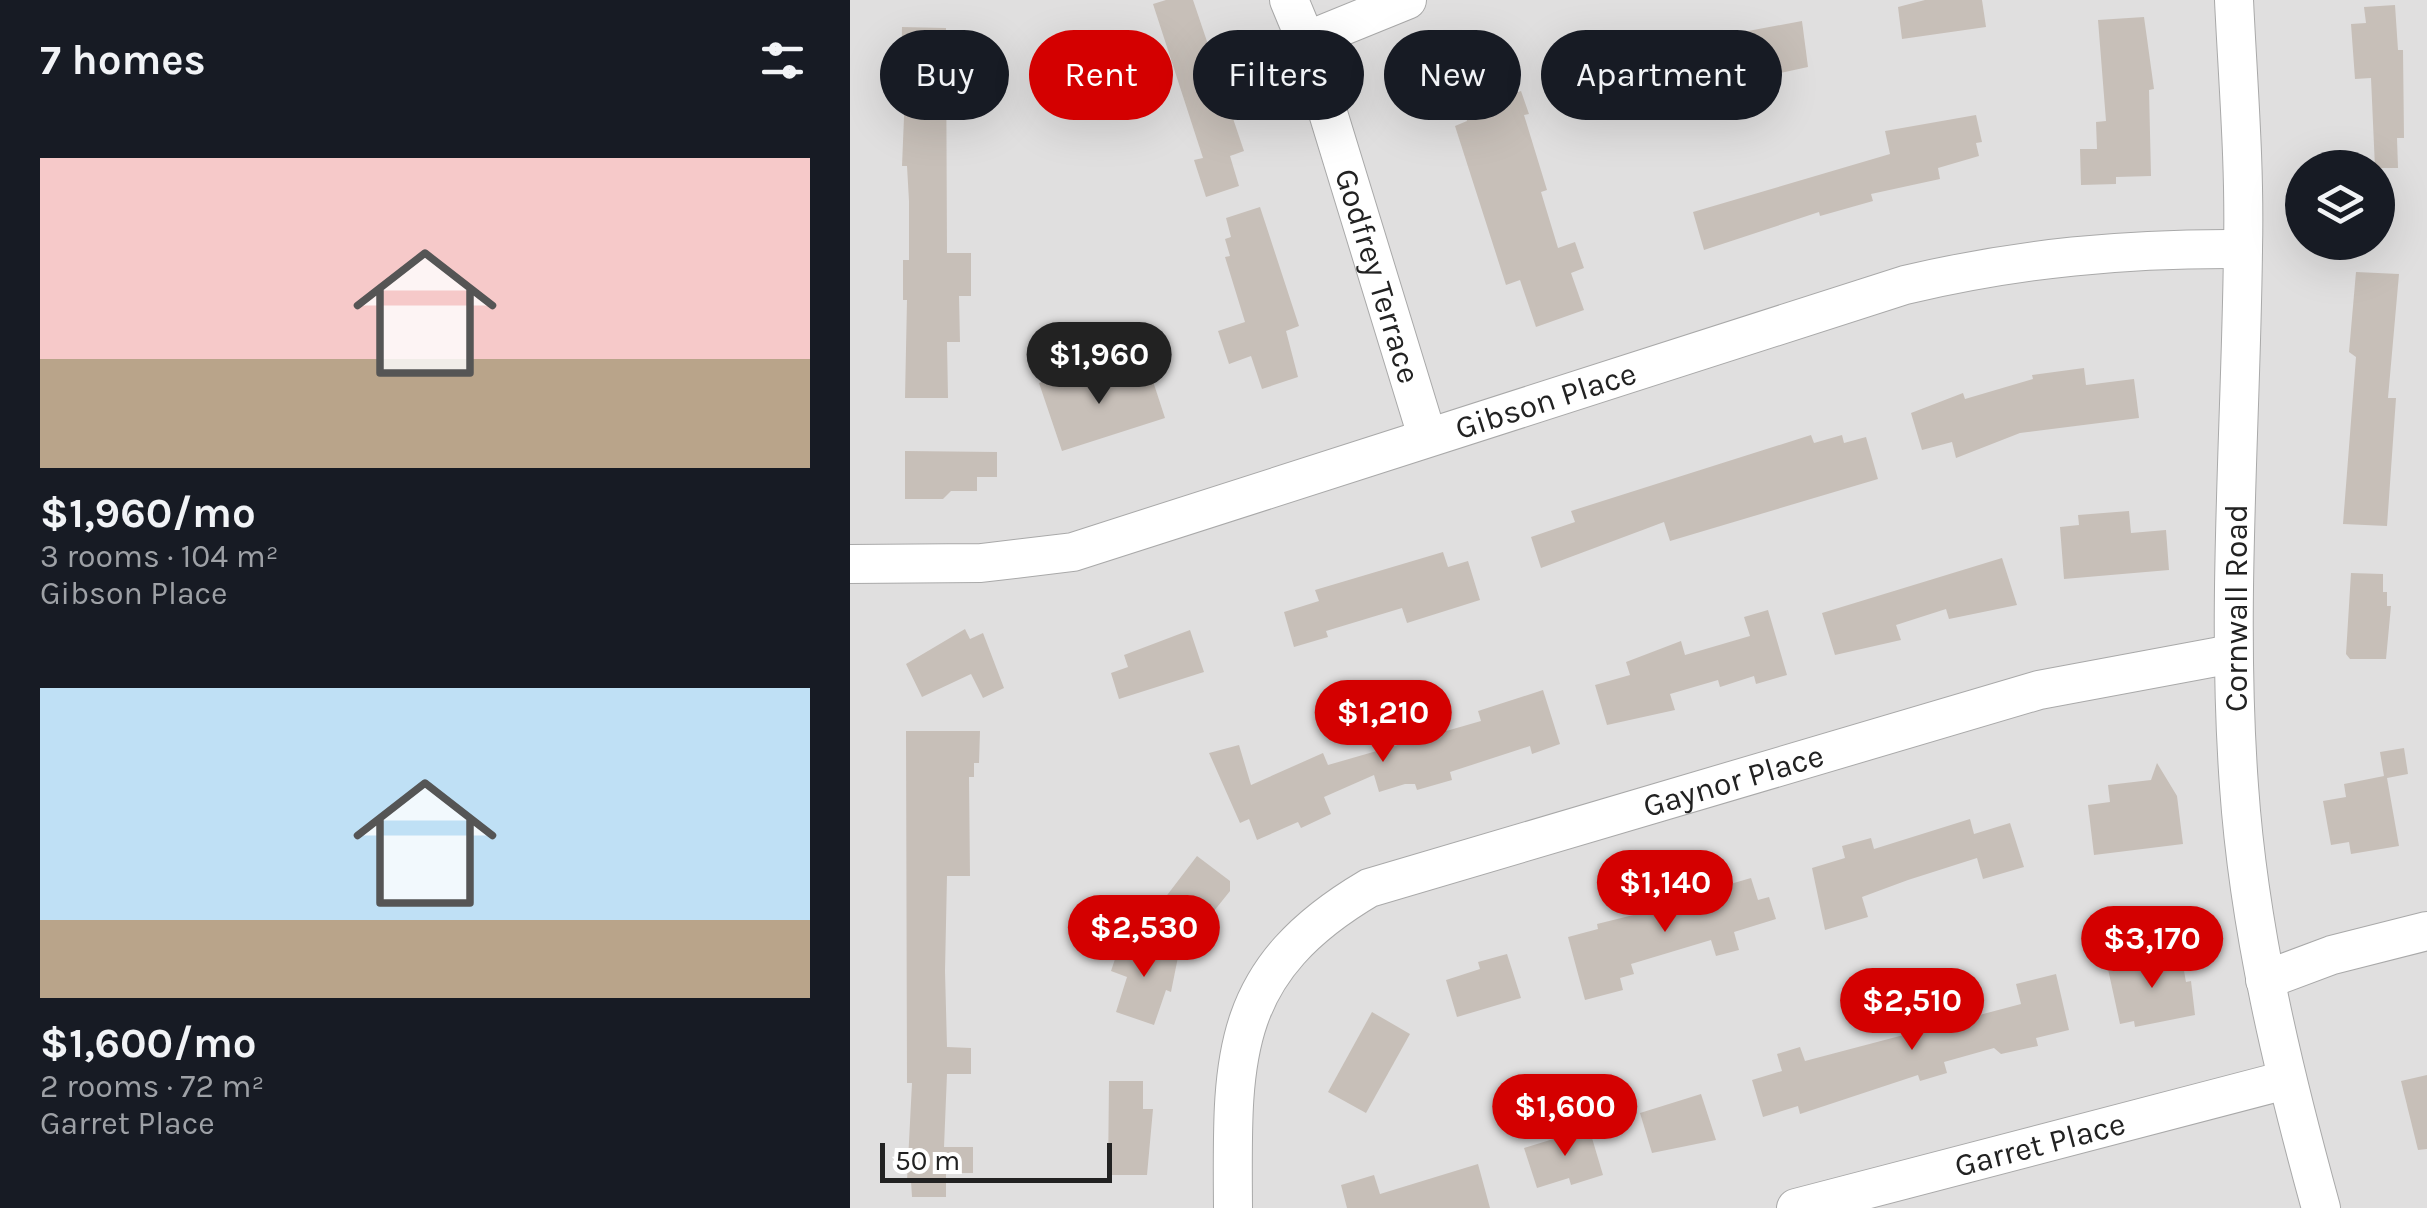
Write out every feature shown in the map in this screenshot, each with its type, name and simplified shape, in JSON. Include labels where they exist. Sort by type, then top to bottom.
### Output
[{"type":"street","name":"Godfrey Terrace","points":[[1289,0],[1301,30]]},
{"type":"street","points":[[1333,30],[1406,0]]},
{"type":"street","name":"Cornwall Road","points":[[2234,0],[2243,249],[2232,654],[2239,790],[2265,980],[2286,1080],[2322,1208]]},
{"type":"street","name":"Godfrey Terrace","points":[[1330,120],[1427,436]]},
{"type":"street","name":"Gibson Place","points":[[850,564],[981,564],[1073,552],[1905,285],[1990,265],[2075,253],[2243,249]]},
{"type":"street","name":"Gaynor Place","points":[[1233,1208],[1232,1084],[1251,1011],[1270,974],[1296,941],[1330,911],[1369,888],[2039,690],[2232,654]]},
{"type":"street","points":[[2265,980],[2332,955],[2427,931]]},
{"type":"street","name":"Garret Place","points":[[1796,1208],[2286,1080]]},
{"type":"shaded area","points":[[850,0],[2427,0],[2427,1208],[850,1208]]},
{"type":"building","points":[[1193,0],[1203,30],[1193,30],[1193,120],[1234,120],[1244,151],[1230,156],[1239,186],[1206,197],[1194,160],[1203,158],[1173,66],[1173,30],[1161,30],[1153,4]]},
{"type":"building","points":[[1925,0],[1982,0],[1986,27],[1902,39],[1898,7]]},
{"type":"building","points":[[2395,5],[2398,50],[2403,50],[2404,138],[2397,138],[2398,168],[2395,150],[2374,150],[2371,78],[2355,79],[2351,24],[2366,23],[2364,7]]},
{"type":"building","points":[[2144,17],[2154,89],[2149,90],[2151,176],[2116,177],[2116,184],[2081,185],[2080,149],[2097,149],[2096,122],[2106,121],[2098,20]]},
{"type":"building","points":[[1802,21],[1808,67],[1782,73],[1782,30],[1754,30]]},
{"type":"building","points":[[902,27],[946,28],[946,30]]},
{"type":"building","points":[[1521,91],[1529,114],[1524,115],[1547,190],[1541,192],[1558,248],[1575,242],[1584,268],[1571,273],[1584,310],[1536,327],[1520,280],[1506,285],[1455,126],[1467,121],[1521,120]]},
{"type":"building","points":[[1976,115],[1982,142],[1976,143],[1979,156],[1938,168],[1940,179],[1871,194],[1873,201],[1820,216],[1819,212],[1704,250],[1693,212],[1890,154],[1885,131]]},
{"type":"building","points":[[904,120],[946,120],[947,253],[971,253],[971,296],[959,296],[960,342],[947,342],[948,398],[905,398],[907,300],[903,300],[903,260],[909,260],[909,201],[907,166],[902,166]]},
{"type":"building","points":[[1260,207],[1299,326],[1286,331],[1298,377],[1262,389],[1251,356],[1229,364],[1218,331],[1245,322],[1225,257],[1230,256],[1225,239],[1231,237],[1226,218]]},
{"type":"building","points":[[2356,272],[2399,274],[2388,398],[2396,398],[2387,526],[2343,524],[2356,357],[2349,352]]},
{"type":"building","points":[[1085,368],[1092,391],[1150,372],[1165,418],[1062,451],[1039,383]]},
{"type":"building","points":[[2084,368],[2086,385],[2134,379],[2139,418],[2020,433],[1956,458],[1952,442],[1922,450],[1911,413],[1963,393],[1965,399],[2033,379],[2032,375]]},
{"type":"building","points":[[1811,435],[1814,443],[1842,435],[1844,443],[1866,437],[1878,479],[1670,541],[1664,522],[1541,568],[1531,537],[1575,522],[1571,511]]},
{"type":"building","points":[[905,451],[997,452],[997,477],[977,477],[977,491],[951,491],[943,499],[905,499]]},
{"type":"building","points":[[2129,511],[2131,533],[2166,530],[2169,570],[2064,579],[2060,527],[2079,525],[2078,515]]},
{"type":"building","points":[[1443,552],[1448,567],[1468,561],[1480,600],[1407,623],[1402,608],[1326,631],[1328,637],[1294,647],[1284,612],[1319,601],[1315,590]]},
{"type":"building","points":[[2002,558],[2017,605],[1949,619],[1946,609],[1896,625],[1901,640],[1835,655],[1822,613]]},
{"type":"building","points":[[2351,573],[2383,574],[2383,592],[2387,592],[2387,606],[2391,606],[2386,659],[2350,659],[2346,654]]},
{"type":"building","points":[[1768,610],[1787,675],[1756,684],[1754,676],[1720,687],[1718,680],[1670,694],[1675,710],[1607,725],[1595,685],[1630,675],[1626,662],[1681,641],[1685,655],[1750,636],[1744,617]]},
{"type":"building","points":[[965,629],[970,639],[983,633],[1004,688],[983,698],[971,674],[922,697],[906,664]]},
{"type":"building","points":[[1190,630],[1204,672],[1119,699],[1111,673],[1128,667],[1124,655]]},
{"type":"building","points":[[1543,690],[1560,744],[1532,754],[1530,746],[1450,772],[1452,780],[1417,790],[1415,784],[1405,784],[1379,792],[1374,775],[1324,797],[1331,814],[1301,828],[1298,822],[1257,840],[1249,819],[1240,823],[1209,753],[1239,745],[1251,785],[1323,753],[1328,765],[1481,721],[1478,711]]},
{"type":"building","points":[[906,731],[980,731],[979,763],[974,763],[974,777],[969,777],[970,876],[947,876],[945,971],[947,1047],[971,1048],[971,1074],[947,1074],[944,1147],[973,1147],[973,1173],[946,1173],[946,1197],[912,1197],[911,1181],[907,1181],[912,1083],[907,1083]]},
{"type":"building","points":[[2404,748],[2408,774],[2387,778],[2399,846],[2351,854],[2349,842],[2331,845],[2323,801],[2346,797],[2344,784],[2384,776],[2380,752]]},
{"type":"building","points":[[2157,763],[2177,796],[2183,844],[2094,855],[2088,805],[2110,802],[2108,785],[2151,780]]},
{"type":"building","points":[[1970,819],[1974,834],[2010,823],[2024,867],[1983,879],[1977,858],[1862,897],[1868,917],[1825,930],[1812,868],[1845,858],[1842,846],[1871,838],[1874,849]]},
{"type":"building","points":[[1197,856],[1230,881],[1230,891],[1214,911],[1207,906],[1188,931],[1158,907]]},
{"type":"building","points":[[1751,878],[1758,900],[1769,897],[1776,919],[1734,932],[1739,950],[1716,956],[1711,940],[1631,964],[1634,974],[1620,978],[1623,990],[1585,1000],[1568,937],[1598,929],[1597,924],[1722,893],[1720,887]]},
{"type":"building","points":[[1122,938],[1178,957],[1171,992],[1166,990],[1154,1025],[1116,1012],[1127,977],[1111,971]]},
{"type":"building","points":[[1507,954],[1521,998],[1457,1017],[1446,980],[1480,969],[1478,962]]},
{"type":"building","points":[[2181,954],[2186,982],[2191,981],[2195,1015],[2135,1027],[2134,1021],[2120,1024],[2108,969]]},
{"type":"building","points":[[2056,974],[2069,1030],[2036,1038],[2038,1046],[2001,1054],[1994,1048],[1944,1062],[1947,1073],[1920,1081],[1918,1075],[1800,1114],[1798,1106],[1763,1117],[1752,1080],[1782,1071],[1777,1054],[1800,1047],[1805,1061],[2021,1004],[2016,984]]},
{"type":"building","points":[[1372,1012],[1410,1034],[1366,1113],[1328,1092]]},
{"type":"building","points":[[2427,1075],[2427,1149],[2418,1150],[2401,1081]]},
{"type":"building","points":[[1109,1081],[1143,1081],[1143,1109],[1153,1109],[1147,1175],[1108,1175]]},
{"type":"building","points":[[1701,1094],[1716,1140],[1652,1153],[1640,1113]]},
{"type":"building","points":[[1589,1128],[1603,1175],[1571,1185],[1569,1178],[1537,1188],[1524,1148]]},
{"type":"building","points":[[1478,1164],[1490,1208],[1347,1208],[1341,1185],[1374,1175],[1380,1194]]}]
